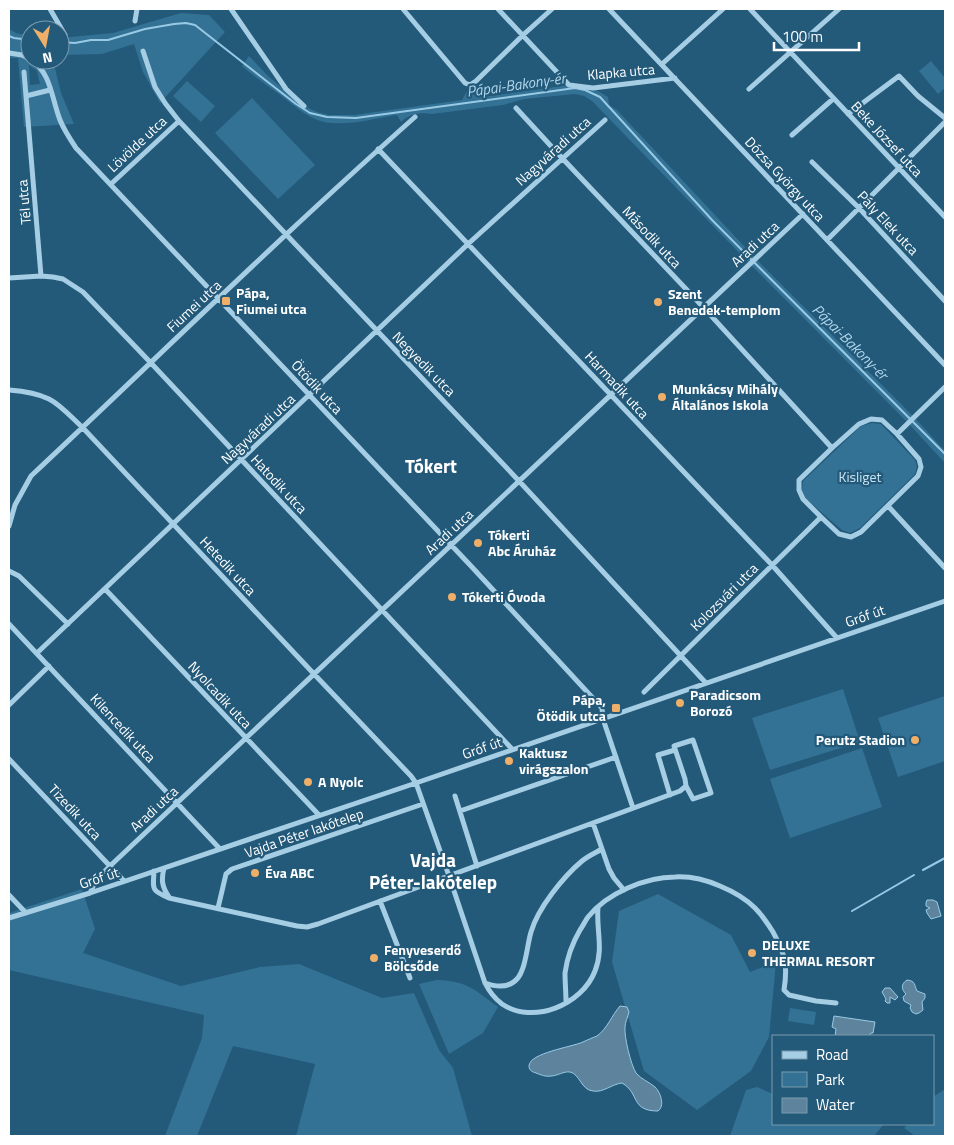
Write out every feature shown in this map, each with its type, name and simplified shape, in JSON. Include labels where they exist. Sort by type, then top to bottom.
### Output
[{"type":"street","points":[[50,9],[56,20]]},
{"type":"street","points":[[135,22],[137,9]]},
{"type":"street","points":[[231,9],[286,89],[304,106]]},
{"type":"street","points":[[403,9],[465,83],[470,85],[552,9]]},
{"type":"street","points":[[498,9],[523,35]]},
{"type":"street","name":"Dózsa György utca","points":[[609,9],[945,365]]},
{"type":"street","points":[[662,64],[723,9]]},
{"type":"street","name":"Beke József utca","points":[[750,9],[945,217]]},
{"type":"street","points":[[749,89],[839,10]]},
{"type":"street","name":"Klapka utca","points":[[523,35],[569,84],[593,88],[675,78]]},
{"type":"street","name":"Negyedik utca","points":[[143,51],[155,86],[179,121],[520,481],[706,682]]},
{"type":"street","name":"Ötödik utca","points":[[43,70],[60,120],[76,148],[451,545],[602,708],[603,719]]},
{"type":"street","name":"Tél utca","points":[[24,72],[41,276]]},
{"type":"street","points":[[848,114],[899,76],[913,91],[945,118]]},
{"type":"street","points":[[26,96],[50,90]]},
{"type":"street","name":"Beke József utca","points":[[792,135],[833,98]]},
{"type":"street","name":"Második utca","points":[[516,108],[704,308],[832,448]]},
{"type":"street","name":"Fiumei utca","points":[[9,526],[15,505],[31,476],[286,235],[415,117]]},
{"type":"street","name":"Nagyváradi utca","points":[[38,653],[468,244],[605,120]]},
{"type":"street","name":"Lövölde utca","points":[[111,184],[179,121]]},
{"type":"street","points":[[827,240],[945,122]]},
{"type":"street","name":"Harmadik utca","points":[[378,149],[772,565],[837,638]]},
{"type":"street","name":"Pály Elek utca","points":[[812,162],[859,208],[945,301]]},
{"type":"street","name":"Aradi utca","points":[[90,893],[96,880],[110,866],[803,214]]},
{"type":"street","name":"Hatodik utca","points":[[9,278],[41,276],[63,279],[83,292],[512,749]]},
{"type":"street","points":[[897,434],[945,387]]},
{"type":"street","name":"Hetedik utca","points":[[9,390],[49,399],[60,406],[83,428],[416,783]]},
{"type":"street","points":[[871,419],[882,420],[897,434],[919,459],[921,467],[918,476],[862,532],[851,537],[839,534],[803,499],[799,490],[799,480],[859,424],[871,419]]},
{"type":"street","points":[[888,506],[945,568]]},
{"type":"street","name":"Kolozsvári utca","points":[[644,692],[820,517]]},
{"type":"street","points":[[9,571],[19,576],[68,624]]},
{"type":"street","name":"Nyolcadik utca","points":[[105,589],[319,816]]},
{"type":"street","name":"Gróf út","points":[[9,918],[124,882],[319,816],[945,601]]},
{"type":"street","name":"Kilencedik utca","points":[[9,624],[220,849]]},
{"type":"street","points":[[9,705],[50,666]]},
{"type":"street","points":[[603,719],[633,808]]},
{"type":"street","points":[[693,740],[711,793],[693,799],[686,786],[674,746],[693,740]]},
{"type":"street","points":[[670,795],[658,755],[675,750]]},
{"type":"street","points":[[460,811],[616,757]]},
{"type":"street","name":"Tizedik utca","points":[[9,759],[124,882]]},
{"type":"street","points":[[416,783],[485,983],[492,995],[502,1004],[513,1010],[541,1012],[566,1003],[576,997],[588,985],[600,957],[598,907]]},
{"type":"street","points":[[154,871],[153,886],[156,892],[169,898],[307,927],[670,795],[686,786]]},
{"type":"street","points":[[455,796],[477,866]]},
{"type":"street","name":"Vajda Péter lakótelep","points":[[218,908],[226,874],[232,869],[423,804]]},
{"type":"street","points":[[593,823],[609,869],[624,890]]},
{"type":"street","points":[[485,983],[501,987],[517,979],[522,971],[532,929],[539,913],[550,896],[572,870],[590,855],[602,849]]},
{"type":"street","points":[[164,868],[162,885],[169,898]]},
{"type":"street","points":[[566,1003],[565,972],[569,953],[577,935],[589,916],[602,903],[637,884],[656,879],[676,877],[709,882],[742,897],[755,907],[777,939],[785,957],[786,978],[784,990],[789,995],[836,1003]]},
{"type":"street","points":[[9,895],[26,913]]},
{"type":"street","points":[[380,902],[410,978]]},
{"type":"green space","points":[[181,13],[209,15],[225,32],[160,103],[143,72],[134,44],[102,54],[70,55],[70,37],[113,33]]},
{"type":"green space","points":[[9,29],[20,34],[20,70],[29,70],[30,85],[40,84],[36,70],[55,70],[61,93],[74,124],[24,127],[18,58],[9,58]]},
{"type":"green space","points":[[249,56],[268,76],[304,106],[329,115],[354,115],[462,100],[470,85],[482,97],[569,85],[593,88],[608,97],[609,105],[617,110],[756,259],[914,417],[945,451],[945,463],[592,101],[584,96],[575,94],[524,99],[503,105],[432,114],[424,113],[411,115],[401,122],[397,115],[356,122],[332,123],[310,117],[242,66]]},
{"type":"green space","points":[[931,61],[945,78],[945,88],[938,94],[919,71]]},
{"type":"green space","points":[[187,81],[215,106],[201,122],[173,96]]},
{"type":"green space","points":[[252,98],[315,165],[278,199],[215,133]]},
{"type":"green space","name":"Kisliget","points":[[872,423],[881,424],[915,460],[917,467],[915,474],[860,528],[850,533],[842,530],[805,498],[802,490],[803,481],[861,426]]},
{"type":"green space","points":[[843,689],[860,742],[770,770],[752,718]]},
{"type":"green space","name":"Perutz Stadion","points":[[945,696],[945,761],[898,777],[878,718]]},
{"type":"green space","points":[[862,748],[882,807],[790,838],[770,779]]},
{"type":"green space","points":[[82,889],[95,929],[83,953],[181,986],[260,967],[299,964],[382,998],[414,993],[439,1050],[453,1068],[472,1136],[296,1136],[315,1064],[233,1046],[197,1136],[165,1136],[202,1038],[204,1015],[9,970],[9,913]]},
{"type":"green space","points":[[658,894],[731,935],[750,972],[776,962],[769,1037],[751,1071],[697,1110],[644,1071],[612,962],[619,911]]},
{"type":"green space","points":[[437,980],[464,984],[498,1007],[483,1033],[449,1054],[419,984]]},
{"type":"green space","points":[[790,1008],[816,1012],[814,1025],[788,1021]]},
{"type":"green space","points":[[757,1087],[772,1094],[772,1125],[883,1125],[874,1136],[730,1136],[746,1090]]},
{"type":"green space","points":[[945,1089],[945,1136],[915,1136],[904,1128],[907,1125],[934,1125],[934,1096]]},
{"type":"water","points":[[927,900],[937,902],[941,916],[931,919],[926,910],[930,908],[926,906]]},
{"type":"water","points":[[907,980],[913,982],[917,991],[925,994],[922,1002],[923,1010],[916,1014],[912,1012],[911,1005],[904,1001],[903,997],[906,994],[902,987]]},
{"type":"water","points":[[885,988],[890,988],[898,997],[895,1000],[890,997],[890,1003],[885,1001],[886,999],[882,992]]},
{"type":"water","points":[[620,1006],[627,1007],[629,1012],[625,1023],[625,1032],[632,1064],[636,1073],[655,1087],[659,1093],[662,1103],[658,1111],[649,1110],[639,1105],[628,1087],[622,1083],[600,1091],[593,1091],[586,1088],[573,1073],[565,1072],[547,1076],[530,1069],[531,1061],[536,1057],[597,1036],[604,1030]]},
{"type":"water","points":[[834,1016],[875,1022],[873,1033],[870,1035],[835,1035],[836,1029],[832,1027]]},
{"type":"waterway","name":"Pápai-Bakony-ér","points":[[70,43],[108,40],[145,29],[174,24],[186,23],[195,25],[296,104],[310,113],[327,117],[356,118],[575,88],[585,90],[600,97],[713,221],[945,454]]},
{"type":"waterway","name":"Pápai-Bakony-ér","points":[[9,36],[20,39]]},
{"type":"waterway","points":[[923,870],[945,858]]},
{"type":"waterway","points":[[852,911],[914,875]]},
{"type":"place","name":"Pápa, Fiumei utca","points":[[226,301]]},
{"type":"place","name":"Szent Benedek-templom","points":[[658,302]]},
{"type":"place","name":"Munkácsy Mihály Általános Iskola","points":[[662,397]]},
{"type":"place","name":"Tókerti Abc Áruház","points":[[478,543]]},
{"type":"place","name":"Tókerti Óvoda","points":[[452,597]]},
{"type":"place","name":"Paradicsom Borozó","points":[[680,703]]},
{"type":"place","name":"Pápa, Ötödik utca","points":[[616,708]]},
{"type":"place","name":"Perutz Stadion","points":[[915,740]]},
{"type":"place","name":"Kaktusz virágszalon","points":[[509,761]]},
{"type":"place","name":"A Nyolc","points":[[308,782]]},
{"type":"place","name":"Éva ABC","points":[[255,873]]},
{"type":"place","name":"DELUXE THERMAL RESORT","points":[[752,953]]},
{"type":"place","name":"Fenyveserdő Bölcsőde","points":[[374,958]]},
{"type":"district","name":"Tókert","points":[[431,466]]},
{"type":"district","name":"Vajda Péter-lakótelep","points":[[433,871]]}]
